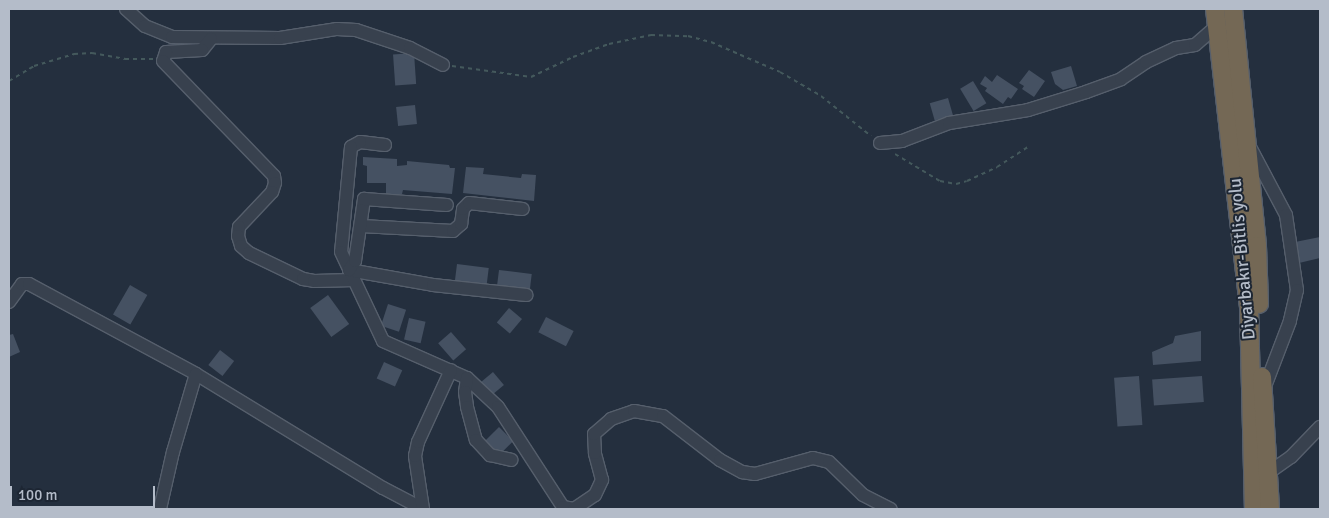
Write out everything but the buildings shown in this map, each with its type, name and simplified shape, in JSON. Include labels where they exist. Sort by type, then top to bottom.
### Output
[{"type":"highway","name":"Diyarbakır-Bitlis yolu","points":[[1233,9],[1244,136],[1257,246],[1270,509]]},
{"type":"highway","name":"Diyarbakır-Bitlis yolu","points":[[1216,17],[1249,306],[1254,509]]},
{"type":"street","points":[[126,9],[146,26],[172,37],[211,39],[238,36],[280,38],[337,29],[356,30],[410,48],[443,65]]},
{"type":"street","points":[[880,143],[902,141],[949,123],[1028,110],[1121,79],[1146,62],[1176,48],[1195,44],[1216,17]]},
{"type":"street","points":[[211,39],[202,50],[168,51],[163,58],[164,64],[274,176],[275,183],[272,192],[239,227],[238,236],[244,250],[303,279],[314,281],[351,275],[526,295]]},
{"type":"street","points":[[1244,136],[1286,215],[1297,290],[1290,321],[1263,391]]},
{"type":"street","points":[[385,145],[360,142],[352,147],[341,252],[351,275],[384,341],[468,378],[498,407],[563,507],[574,509],[595,495],[602,480],[595,453],[594,434],[611,419],[634,411],[663,416],[720,460],[742,472],[755,474],[813,458],[829,462],[863,494],[891,509]]},
{"type":"street","points":[[351,275],[361,226],[364,199],[447,206]]},
{"type":"street","points":[[361,226],[449,232],[459,227],[463,209],[469,203],[523,209]]},
{"type":"street","points":[[9,302],[22,284],[29,284],[196,374],[383,488],[423,509]]},
{"type":"street","points":[[423,509],[415,456],[418,442],[451,370]]},
{"type":"street","points":[[160,509],[173,452],[196,374]]},
{"type":"street","points":[[468,378],[465,392],[476,440],[490,455],[511,460]]},
{"type":"street","points":[[1268,473],[1290,457],[1320,427]]},
{"type":"path","points":[[443,65],[531,77],[573,57],[618,42],[651,35],[688,36],[711,42],[780,72],[822,96],[880,143],[912,166],[940,181],[950,184],[973,179],[997,167],[1028,147]]},
{"type":"path","points":[[9,81],[34,66],[74,54],[99,53],[125,59],[163,58]]}]
